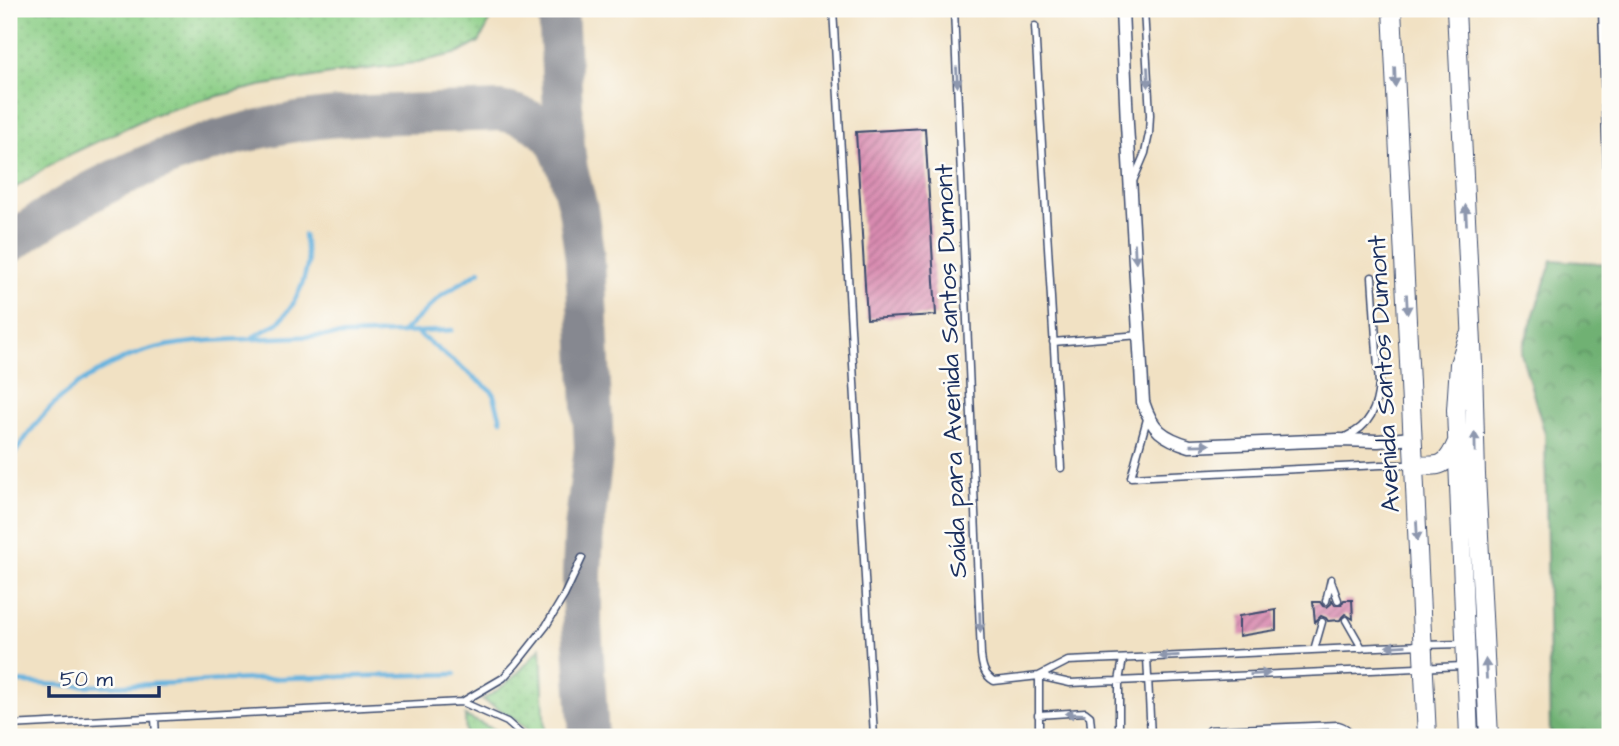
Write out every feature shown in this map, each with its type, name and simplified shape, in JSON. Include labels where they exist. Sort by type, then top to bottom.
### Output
[{"type":"main road","name":"Avenida Santos Dumont","points":[[1392,9],[1427,737]]},
{"type":"main road","points":[[1456,9],[1489,737]]},
{"type":"main road","points":[[1469,737],[1456,410],[1459,364],[1471,327]]},
{"type":"main road","points":[[1414,465],[1434,466],[1444,463],[1457,442]]},
{"type":"main road","points":[[1463,620],[1483,619]]},
{"type":"street","points":[[1122,9],[1143,402],[1148,417],[1170,440],[1190,446],[1412,438]]},
{"type":"lane","points":[[834,9],[874,737]]},
{"type":"lane","name":"Saída para Avenida Santos Dumont","points":[[954,9],[981,655],[985,672],[994,681],[1039,676]]},
{"type":"lane","points":[[1131,185],[1145,153],[1149,134],[1144,9]]},
{"type":"lane","points":[[1602,9],[1610,219]]},
{"type":"lane","points":[[1035,26],[1061,468]]},
{"type":"lane","points":[[1338,440],[1357,432],[1369,419],[1378,399],[1372,276]]},
{"type":"lane","points":[[1053,342],[1140,335]]},
{"type":"lane","points":[[1148,417],[1131,477],[1414,465]]},
{"type":"lane","points":[[462,702],[503,678],[516,664],[564,596],[582,558]]},
{"type":"lane","points":[[1326,601],[1331,579],[1338,600]]},
{"type":"lane","points":[[1346,620],[1362,648]]},
{"type":"lane","points":[[1314,650],[1322,622]]},
{"type":"lane","points":[[1039,676],[1068,661],[1464,644]]},
{"type":"lane","points":[[1147,657],[1151,737]]},
{"type":"lane","points":[[1119,737],[1119,681],[1123,659]]},
{"type":"lane","points":[[1039,676],[1070,683],[1465,666]]},
{"type":"lane","points":[[1039,676],[1039,737]]},
{"type":"lane","points":[[9,725],[462,702],[507,722],[524,737]]},
{"type":"lane","points":[[1038,715],[1085,712],[1090,716],[1092,737]]},
{"type":"lane","points":[[155,718],[156,737]]},
{"type":"lane","points":[[1205,737],[1210,730],[1338,725],[1345,727],[1349,737]]},
{"type":"green space","points":[[9,9],[493,9],[479,42],[459,53],[414,63],[260,86],[153,115],[56,161],[9,192]]},
{"type":"green space","points":[[1552,260],[1610,264],[1610,737],[1550,737],[1545,434],[1521,353]]},
{"type":"green space","points":[[541,647],[545,737],[534,737],[510,716],[482,700],[514,677]]},
{"type":"green space","points":[[465,716],[493,729],[503,737],[466,737]]},
{"type":"building","points":[[925,128],[936,315],[867,319],[856,132]]},
{"type":"building","points":[[1344,600],[1352,600],[1353,619],[1345,614],[1340,620],[1328,621],[1321,616],[1315,622],[1313,602],[1320,602],[1327,607],[1332,601],[1335,605],[1341,605]]},
{"type":"building","points":[[1276,610],[1276,630],[1239,636],[1239,616]]},
{"type":"waterway","points":[[253,337],[278,323],[292,306],[308,263],[304,235]]},
{"type":"waterway","points":[[402,333],[442,295],[480,271]]},
{"type":"waterway","points":[[9,462],[40,419],[69,391],[102,369],[142,352],[183,343],[452,330]]},
{"type":"waterway","points":[[417,333],[493,392],[501,420]]},
{"type":"waterway","points":[[9,681],[118,685],[455,674]]},
{"type":"taxiway","points":[[558,9],[565,149],[585,259],[594,448],[584,530],[582,573],[582,625],[589,737]]},
{"type":"taxiway","points":[[9,244],[79,198],[156,162],[237,135],[319,119],[387,114],[508,112],[531,121],[550,135],[557,144],[567,168]]}]
